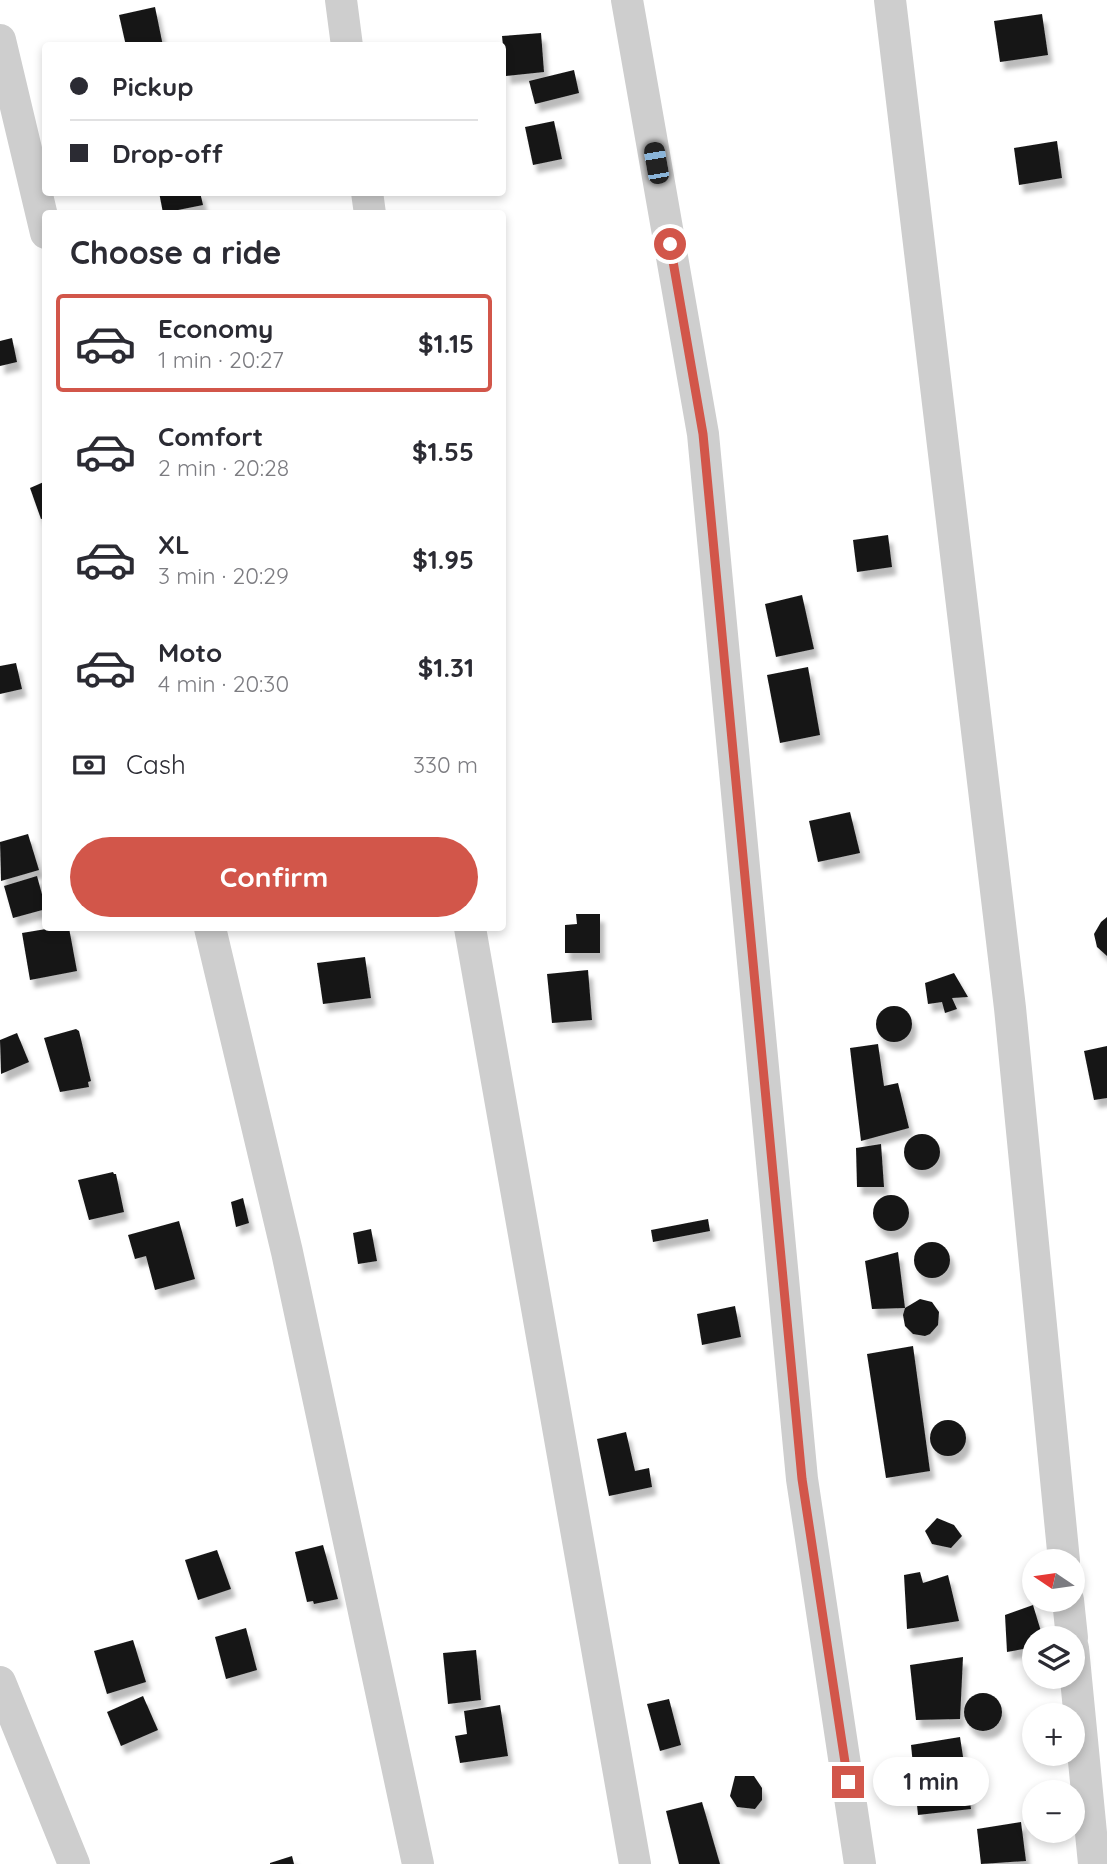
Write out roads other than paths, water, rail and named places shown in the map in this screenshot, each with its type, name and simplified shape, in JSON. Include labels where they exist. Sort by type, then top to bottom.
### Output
[{"type":"street","points":[[341,0],[346,42]]},
{"type":"street","points":[[627,0],[703,434],[802,1479],[860,1864]]},
{"type":"street","points":[[890,0],[1010,1008],[1063,1549]]},
{"type":"street","points":[[0,40],[42,216]]},
{"type":"street","points":[[211,931],[287,1252],[418,1864]]},
{"type":"street","points":[[471,931],[635,1864]]},
{"type":"street","points":[[0,1682],[74,1864]]},
{"type":"street","points":[[1077,1689],[1094,1864]]}]
